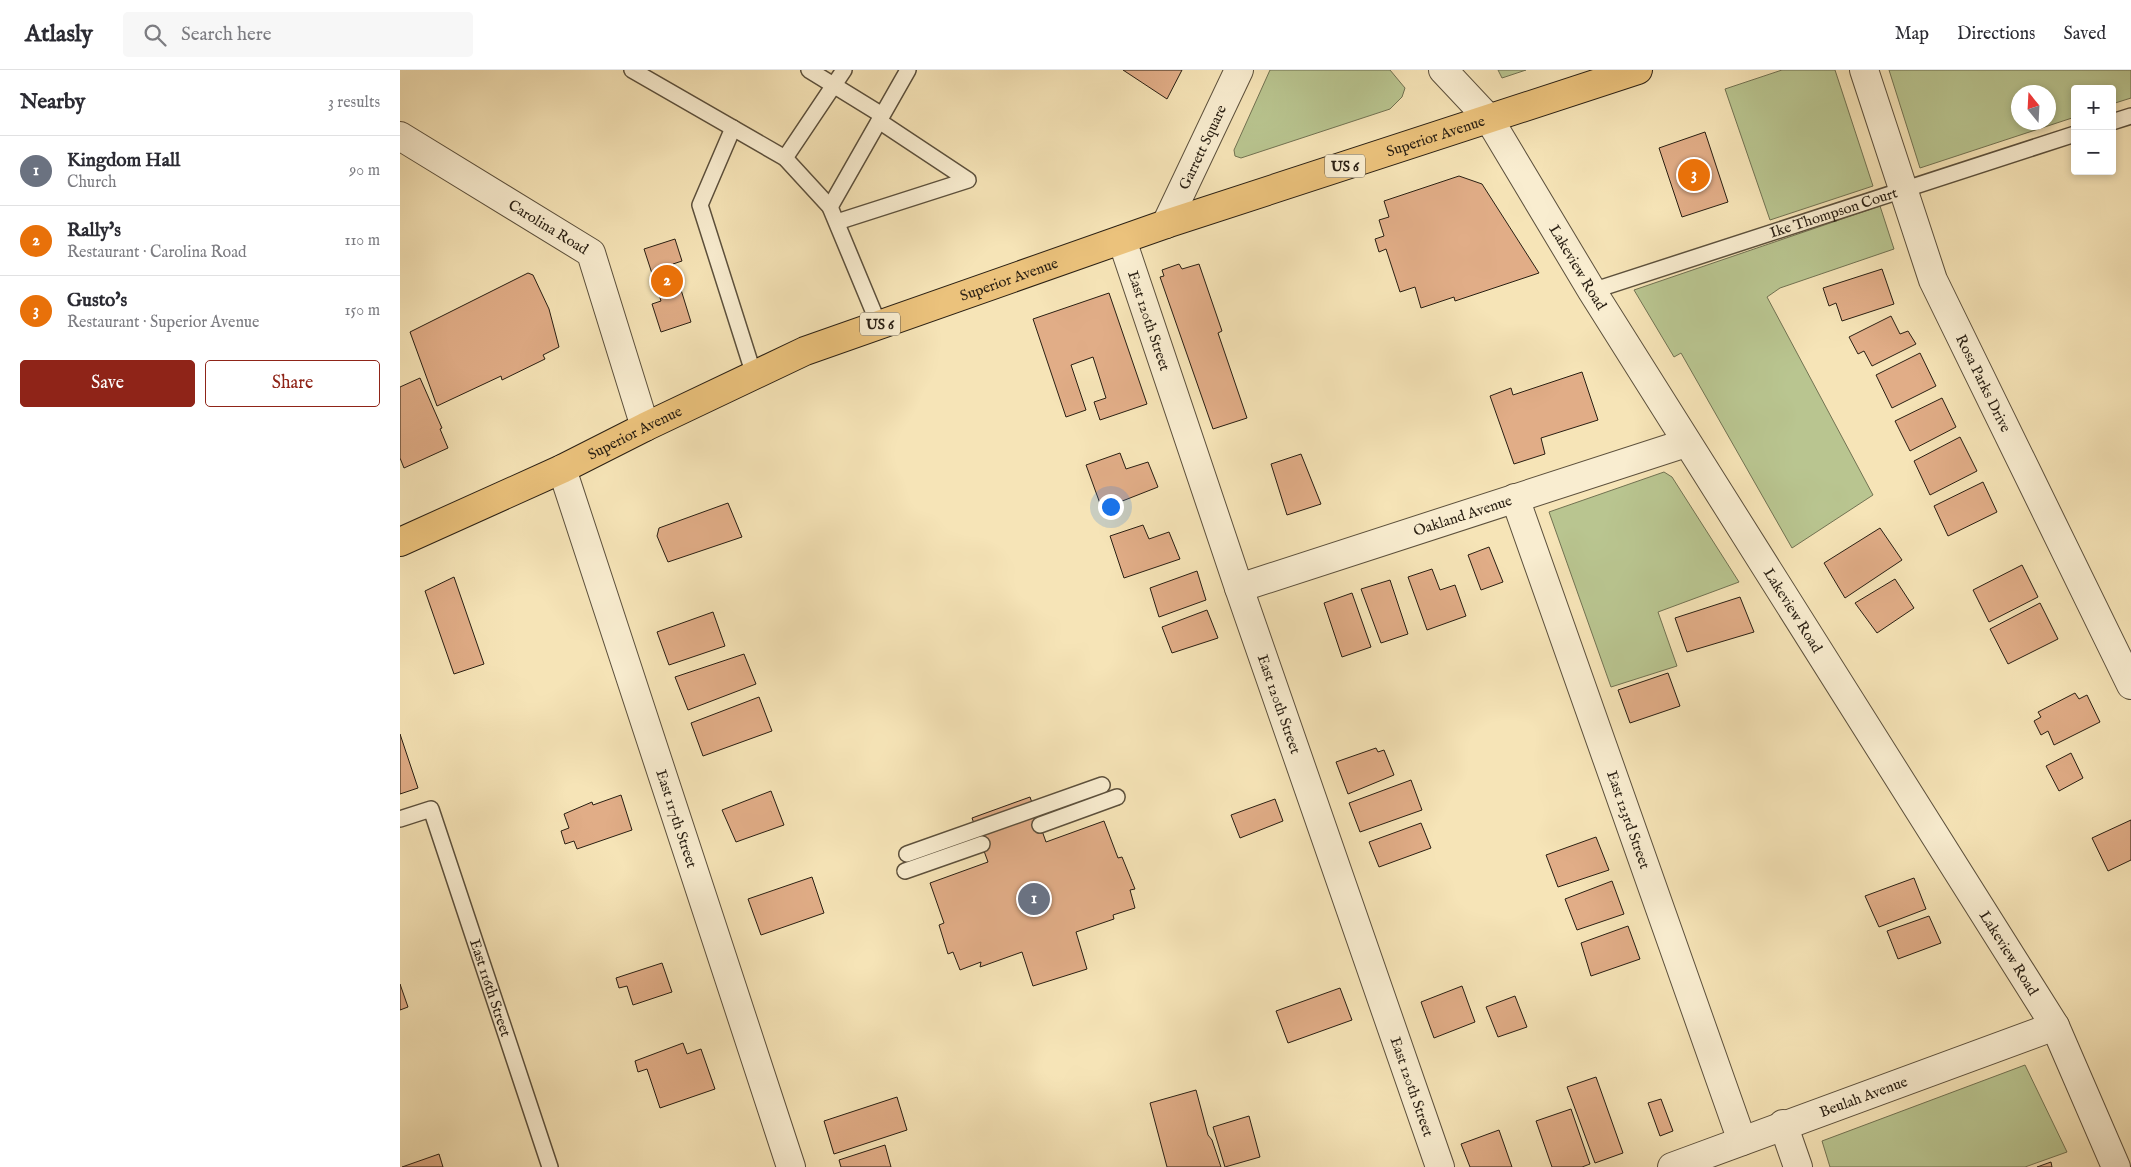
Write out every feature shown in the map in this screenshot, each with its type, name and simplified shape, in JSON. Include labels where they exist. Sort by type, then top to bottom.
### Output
[{"type":"main road","name":"Superior Avenue","points":[[400,542],[562,469],[645,427],[805,351],[1166,224],[1638,70]]},
{"type":"street","name":"Garrett Square","points":[[1166,224],[1240,70]]},
{"type":"street","name":"Lakeview Road","points":[[1443,70],[1489,119],[1592,291],[1686,442],[2055,1026],[2116,1167]]},
{"type":"street","points":[[1470,70],[1489,119]]},
{"type":"street","name":"Rosa Parks Drive","points":[[1864,70],[1933,280],[2131,685]]},
{"type":"street","name":"Carolina Road","points":[[400,136],[592,253],[645,427]]},
{"type":"street","name":"East 120th Street","points":[[1122,240],[1239,588],[1440,1167]]},
{"type":"street","name":"Oakland Avenue","points":[[1239,588],[1686,442]]},
{"type":"street","name":"East 117th Street","points":[[562,469],[791,1167]]},
{"type":"street","name":"East 123rd Street","points":[[1515,498],[1742,1141]]},
{"type":"street","name":"Beulah Avenue","points":[[1672,1167],[1783,1124],[2055,1026]]},
{"type":"street","points":[[1783,1124],[1798,1167]]},
{"type":"lane","points":[[632,70],[785,158],[830,207],[838,222],[879,325]]},
{"type":"lane","points":[[809,70],[835,85],[968,180],[838,222]]},
{"type":"lane","points":[[785,158],[844,70]]},
{"type":"lane","points":[[830,207],[908,70]]},
{"type":"lane","points":[[2116,121],[2131,116]]},
{"type":"lane","points":[[733,128],[700,204],[754,375]]},
{"type":"lane","name":"Ike Thompson Court","points":[[1592,291],[2071,135]]},
{"type":"lane","points":[[907,854],[1102,785]]},
{"type":"lane","points":[[1040,825],[1117,796]]},
{"type":"lane","name":"East 116th Street","points":[[400,819],[431,809],[550,1167]]},
{"type":"lane","points":[[905,871],[982,844]]},
{"type":"green space","points":[[1270,70],[1390,70],[1405,88],[1402,97],[1390,109],[1241,158],[1235,156],[1234,150]]},
{"type":"green space","points":[[1498,70],[1526,70],[1502,78]]},
{"type":"green space","points":[[1782,70],[1835,70],[1873,186],[1770,220],[1725,89]]},
{"type":"green space","points":[[1889,70],[2131,70],[2131,98],[2116,103],[2116,85],[2071,85],[2071,118],[2056,123],[2056,85],[2011,85],[2011,130],[2035,130],[1920,168]]},
{"type":"green space","points":[[1880,206],[1894,249],[1780,288],[1767,297],[1873,495],[1792,548],[1681,353],[1674,357],[1634,290]]},
{"type":"green space","points":[[1664,472],[1672,477],[1739,582],[1658,612],[1677,666],[1611,687],[1549,512]]},
{"type":"green space","points":[[2025,1065],[2067,1152],[2025,1167],[1830,1167],[1822,1141]]},
{"type":"building","points":[[1123,70],[1182,70],[1167,99]]},
{"type":"building","points":[[1705,132],[1728,202],[1682,217],[1659,148]]},
{"type":"building","points":[[1459,176],[1482,184],[1539,273],[1455,301],[1454,297],[1421,308],[1415,287],[1400,292],[1386,249],[1379,252],[1375,239],[1384,236],[1379,220],[1389,217],[1384,201]]},
{"type":"building","points":[[675,239],[682,261],[673,264],[691,322],[661,332],[652,304],[661,301],[644,249]]},
{"type":"building","points":[[1179,264],[1182,269],[1199,264],[1222,331],[1218,333],[1247,418],[1213,429],[1160,277],[1164,276],[1162,270]]},
{"type":"building","points":[[1882,269],[1894,304],[1842,321],[1836,303],[1829,306],[1823,288]]},
{"type":"building","points":[[528,273],[533,275],[549,309],[559,347],[543,355],[545,359],[502,380],[501,376],[437,406],[410,332]]},
{"type":"building","points":[[1109,293],[1147,404],[1100,420],[1094,402],[1106,398],[1093,357],[1071,365],[1086,410],[1066,417],[1033,319]]},
{"type":"building","points":[[1891,316],[1900,334],[1908,331],[1916,344],[1872,366],[1864,351],[1858,354],[1849,337]]},
{"type":"building","points":[[1920,353],[1936,386],[1892,408],[1876,375]]},
{"type":"building","points":[[1582,372],[1598,420],[1541,438],[1545,454],[1514,464],[1490,396],[1511,388],[1513,395]]},
{"type":"building","points":[[420,378],[442,428],[440,429],[448,448],[404,468],[400,458],[400,387]]},
{"type":"building","points":[[1942,398],[1956,427],[1910,451],[1895,421]]},
{"type":"building","points":[[1960,437],[1977,471],[1930,495],[1914,461]]},
{"type":"building","points":[[1120,453],[1126,469],[1148,462],[1158,487],[1102,509],[1086,465]]},
{"type":"building","points":[[1301,454],[1321,504],[1287,515],[1271,464]]},
{"type":"building","points":[[1983,482],[1997,512],[1948,536],[1934,506]]},
{"type":"building","points":[[728,503],[742,537],[668,562],[657,536],[659,528]]},
{"type":"building","points":[[1143,525],[1149,539],[1169,532],[1180,559],[1124,578],[1110,536]]},
{"type":"building","points":[[1880,528],[1902,560],[1845,598],[1824,563]]},
{"type":"building","points":[[1489,547],[1503,582],[1481,590],[1468,555]]},
{"type":"building","points":[[2022,565],[2038,597],[1989,622],[1973,590]]},
{"type":"building","points":[[1432,569],[1440,590],[1455,585],[1466,616],[1427,630],[1408,577]]},
{"type":"building","points":[[1197,571],[1206,600],[1159,617],[1150,588]]},
{"type":"building","points":[[454,577],[484,664],[454,674],[425,591]]},
{"type":"building","points":[[1895,579],[1914,608],[1877,633],[1855,603]]},
{"type":"building","points":[[1390,580],[1408,634],[1381,643],[1361,589]]},
{"type":"building","points":[[1352,593],[1371,647],[1342,657],[1324,603]]},
{"type":"building","points":[[1740,597],[1754,632],[1687,652],[1675,618]]},
{"type":"building","points":[[2040,603],[2058,639],[2008,664],[1990,629]]},
{"type":"building","points":[[1207,610],[1218,638],[1172,653],[1162,627]]},
{"type":"building","points":[[713,612],[725,646],[669,665],[657,632]]},
{"type":"building","points":[[744,654],[756,684],[688,710],[675,677]]},
{"type":"building","points":[[1668,673],[1680,706],[1630,723],[1618,690]]},
{"type":"building","points":[[2075,693],[2079,699],[2087,695],[2100,722],[2054,745],[2048,731],[2041,735],[2034,721],[2041,717],[2038,712]]},
{"type":"building","points":[[759,697],[772,731],[703,756],[691,723]]},
{"type":"building","points":[[400,734],[418,788],[400,794]]},
{"type":"building","points":[[1376,748],[1378,752],[1384,750],[1394,775],[1348,794],[1336,762]]},
{"type":"building","points":[[2071,753],[2083,778],[2059,791],[2046,766]]},
{"type":"building","points":[[1411,780],[1422,810],[1360,832],[1349,803]]},
{"type":"building","points":[[771,791],[784,825],[736,842],[722,810]]},
{"type":"building","points":[[621,795],[632,830],[577,849],[574,841],[565,844],[561,831],[569,828],[564,814],[592,802],[593,805]]},
{"type":"building","points":[[1030,797],[1046,842],[1104,821],[1118,858],[1122,857],[1135,889],[1130,890],[1135,908],[1113,915],[1114,919],[1076,932],[1087,969],[1033,986],[1022,952],[980,967],[981,962],[960,970],[953,952],[948,954],[939,925],[944,923],[930,883],[988,862],[972,818]]},
{"type":"building","points":[[1275,799],[1283,821],[1240,838],[1231,815]]},
{"type":"building","points":[[2131,820],[2131,860],[2108,871],[2092,838]]},
{"type":"building","points":[[1421,823],[1431,848],[1379,867],[1369,842]]},
{"type":"building","points":[[1596,837],[1609,870],[1558,887],[1546,855]]},
{"type":"building","points":[[812,877],[824,913],[761,935],[748,899]]},
{"type":"building","points":[[1914,878],[1926,909],[1879,927],[1865,896]]},
{"type":"building","points":[[1612,881],[1624,914],[1577,930],[1565,899]]},
{"type":"building","points":[[1929,916],[1941,943],[1898,959],[1887,931]]},
{"type":"building","points":[[1628,926],[1640,959],[1591,976],[1581,943]]},
{"type":"building","points":[[662,963],[672,992],[633,1005],[627,986],[619,988],[616,978]]},
{"type":"building","points":[[400,984],[408,1007],[400,1010]]},
{"type":"building","points":[[1462,986],[1475,1022],[1434,1038],[1421,1002]]},
{"type":"building","points":[[1340,988],[1352,1020],[1288,1043],[1276,1011]]},
{"type":"building","points":[[1515,996],[1527,1027],[1498,1037],[1486,1007]]},
{"type":"building","points":[[683,1043],[687,1054],[701,1049],[715,1089],[660,1108],[647,1069],[638,1072],[635,1061]]},
{"type":"building","points":[[1596,1077],[1623,1153],[1595,1163],[1567,1087]]},
{"type":"building","points":[[1196,1090],[1208,1135],[1212,1140],[1221,1167],[1167,1167],[1150,1103]]},
{"type":"building","points":[[897,1097],[907,1130],[834,1154],[824,1121]]},
{"type":"building","points":[[1661,1099],[1673,1131],[1660,1136],[1648,1103]]},
{"type":"building","points":[[1571,1109],[1590,1164],[1582,1167],[1552,1167],[1536,1121]]},
{"type":"building","points":[[1249,1116],[1260,1157],[1225,1167],[1213,1127]]},
{"type":"building","points":[[1499,1130],[1512,1167],[1470,1167],[1461,1144]]},
{"type":"building","points":[[885,1145],[891,1167],[841,1167],[839,1160]]},
{"type":"building","points":[[439,1154],[443,1167],[402,1167]]},
{"type":"building","points":[[2051,1162],[2052,1167],[2037,1167]]},
{"type":"place","name":"Gusto's","points":[[1694,175]]},
{"type":"place","name":"Rally's","points":[[667,281]]},
{"type":"place","name":"Kingdom Hall","points":[[1034,899]]}]
